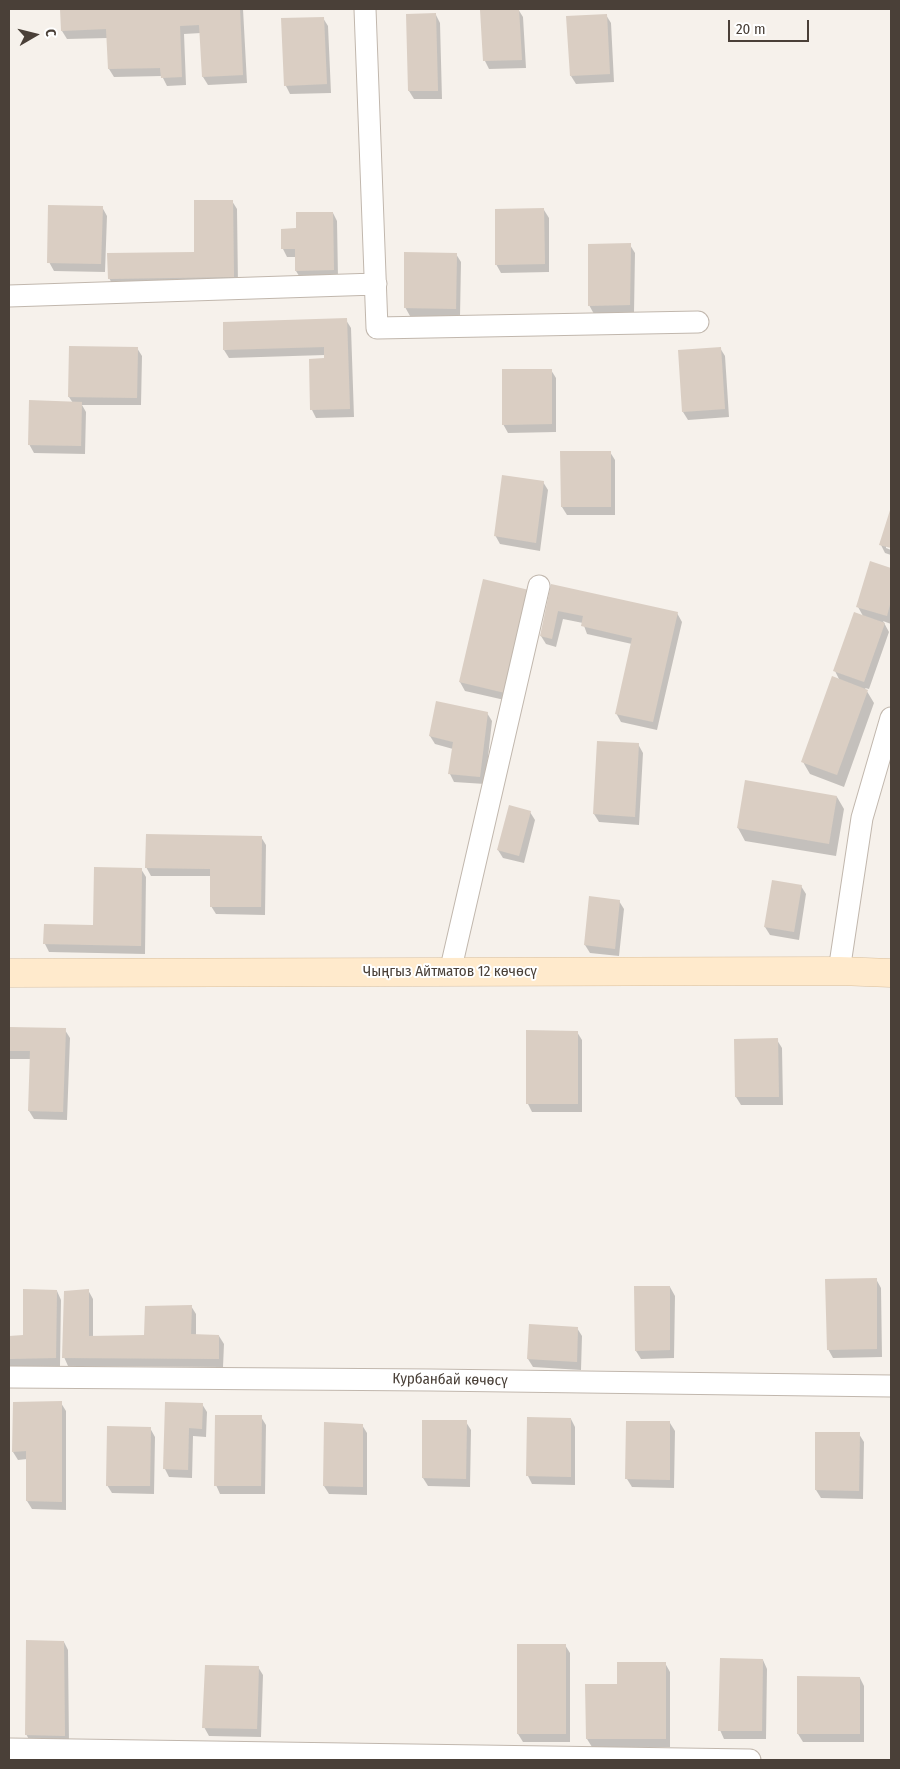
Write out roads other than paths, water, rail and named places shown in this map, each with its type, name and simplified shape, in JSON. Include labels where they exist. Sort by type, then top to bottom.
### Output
[{"type":"main road","name":"Чыңгыз Айтматов 12 көчөсү","points":[[9,974],[839,971],[891,974]]},
{"type":"street","points":[[365,9],[377,328],[698,322]]},
{"type":"street","points":[[9,296],[376,284]]},
{"type":"street","points":[[450,972],[539,586]]},
{"type":"street","points":[[839,971],[862,818],[891,718]]},
{"type":"street","name":"Курбанбай көчөсү","points":[[9,1377],[891,1386]]},
{"type":"street","points":[[9,1749],[750,1760]]}]
